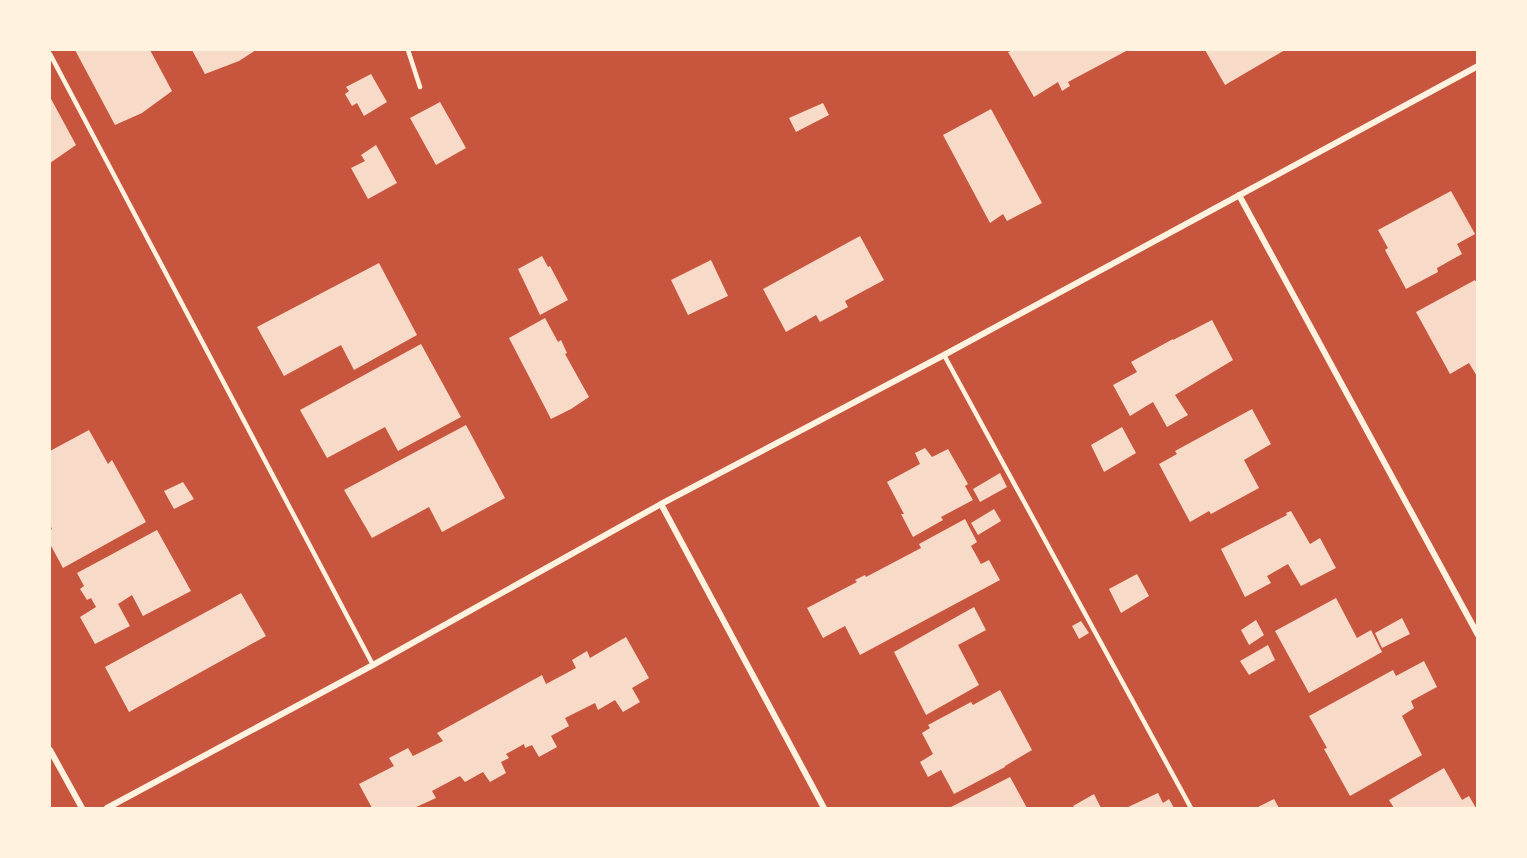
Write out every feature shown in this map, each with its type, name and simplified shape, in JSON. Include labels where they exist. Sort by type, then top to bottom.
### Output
[{"type":"street","points":[[107,808],[373,665],[661,504],[945,355],[1478,66]]},
{"type":"street","points":[[1239,195],[1478,635]]},
{"type":"street","points":[[661,504],[824,808]]},
{"type":"street","points":[[50,750],[82,808]]},
{"type":"lane","points":[[408,50],[420,87]]},
{"type":"lane","points":[[50,54],[373,665]]},
{"type":"lane","points":[[945,355],[1191,808]]},
{"type":"building","points":[[75,50],[150,50],[172,91],[142,113],[115,125]]},
{"type":"building","points":[[192,50],[256,50],[239,61],[205,74]]},
{"type":"building","points":[[1013,50],[1128,50],[1068,82],[1070,86],[1062,91],[1058,82],[1034,97],[1008,52]]},
{"type":"building","points":[[1205,50],[1285,50],[1225,85]]},
{"type":"building","points":[[371,74],[387,102],[364,116],[357,103],[352,106],[345,94],[349,91],[346,87]]},
{"type":"building","points":[[50,97],[76,145],[50,163]]},
{"type":"building","points":[[440,102],[466,148],[436,165],[410,118]]},
{"type":"building","points":[[823,103],[829,115],[796,132],[789,118]]},
{"type":"building","points":[[991,109],[1042,203],[1007,221],[1003,214],[990,223],[943,135]]},
{"type":"building","points":[[376,145],[397,183],[368,199],[351,168],[365,161],[361,155]]},
{"type":"building","points":[[1451,191],[1475,234],[1457,244],[1462,254],[1437,268],[1438,272],[1406,289],[1385,250],[1388,248],[1378,230]]},
{"type":"building","points":[[860,236],[884,280],[845,301],[848,307],[820,322],[816,315],[786,332],[763,289]]},
{"type":"building","points":[[542,256],[548,267],[550,266],[568,300],[540,315],[518,269]]},
{"type":"building","points":[[711,260],[728,296],[688,315],[671,280]]},
{"type":"building","points":[[379,263],[417,335],[354,370],[341,345],[284,376],[257,327]]},
{"type":"building","points":[[1475,280],[1478,285],[1478,378],[1469,363],[1450,374],[1416,312]]},
{"type":"building","points":[[545,318],[558,342],[561,340],[567,353],[565,354],[589,397],[551,419],[509,338]]},
{"type":"building","points":[[1212,320],[1233,360],[1175,395],[1188,415],[1167,427],[1153,402],[1130,416],[1113,385],[1137,372],[1131,362]]},
{"type":"building","points":[[421,344],[461,417],[398,451],[385,427],[327,458],[300,410]]},
{"type":"building","points":[[1252,409],[1271,444],[1244,460],[1259,488],[1211,514],[1209,511],[1190,522],[1159,464],[1177,454],[1175,451]]},
{"type":"building","points":[[466,425],[505,498],[442,532],[429,507],[372,538],[344,490]]},
{"type":"building","points":[[1122,427],[1136,453],[1104,472],[1091,445]]},
{"type":"building","points":[[89,430],[108,464],[112,460],[146,522],[63,568],[50,544],[50,530],[52,529],[50,525],[50,451]]},
{"type":"building","points":[[925,448],[932,457],[948,449],[968,484],[965,486],[973,500],[941,517],[943,520],[913,537],[887,482],[920,464],[915,453]]},
{"type":"building","points":[[1000,473],[1007,487],[980,502],[973,489]]},
{"type":"building","points":[[183,482],[194,499],[174,509],[164,491]]},
{"type":"building","points":[[994,509],[1001,521],[978,535],[971,523]]},
{"type":"building","points":[[1291,511],[1310,544],[1320,538],[1336,568],[1301,586],[1288,564],[1267,576],[1271,583],[1245,597],[1221,549]]},
{"type":"building","points":[[965,519],[977,542],[971,546],[981,564],[989,560],[1000,580],[860,655],[845,626],[823,638],[807,608],[857,582],[855,580],[865,575],[866,577],[921,548],[919,544]]},
{"type":"building","points":[[157,530],[191,591],[143,616],[132,595],[118,604],[130,626],[95,644],[80,617],[96,607],[91,598],[87,600],[80,589],[84,586],[77,573]]},
{"type":"building","points":[[1137,574],[1149,596],[1121,613],[1109,589]]},
{"type":"building","points":[[241,593],[266,636],[129,712],[105,667]]},
{"type":"building","points":[[1336,598],[1357,638],[1371,630],[1382,652],[1309,693],[1275,631]]},
{"type":"building","points":[[974,607],[986,630],[958,645],[979,685],[926,715],[894,652]]},
{"type":"building","points":[[1402,618],[1410,634],[1382,648],[1375,633]]},
{"type":"building","points":[[1256,620],[1264,635],[1249,645],[1241,630]]},
{"type":"building","points":[[1081,621],[1089,633],[1079,639],[1072,626]]},
{"type":"building","points":[[626,637],[649,678],[632,688],[640,702],[623,712],[615,700],[598,710],[595,703],[565,718],[569,726],[551,736],[557,747],[539,757],[532,745],[525,748],[524,744],[506,754],[509,758],[501,762],[506,773],[490,782],[483,772],[465,782],[460,776],[432,791],[436,798],[414,808],[372,808],[359,784],[394,766],[389,758],[408,748],[413,756],[443,741],[437,733],[542,675],[546,684],[576,668],[572,660],[587,651],[590,658]]},
{"type":"building","points":[[1268,645],[1275,660],[1249,675],[1240,661]]},
{"type":"building","points":[[1424,661],[1437,687],[1411,701],[1414,708],[1402,716],[1422,755],[1350,796],[1309,716],[1393,670],[1396,676]]},
{"type":"building","points":[[1000,690],[1032,750],[954,794],[941,770],[928,777],[920,762],[933,754],[922,733],[930,728],[928,725],[971,702],[973,705]]},
{"type":"building","points":[[1444,768],[1462,800],[1469,796],[1476,808],[1394,808],[1389,800]]},
{"type":"building","points":[[1010,777],[1027,808],[949,808]]},
{"type":"building","points":[[1158,793],[1163,803],[1169,799],[1174,808],[1126,808]]},
{"type":"building","points":[[1094,794],[1101,808],[1075,808],[1073,806]]},
{"type":"building","points":[[1274,799],[1279,808],[1256,808]]}]
